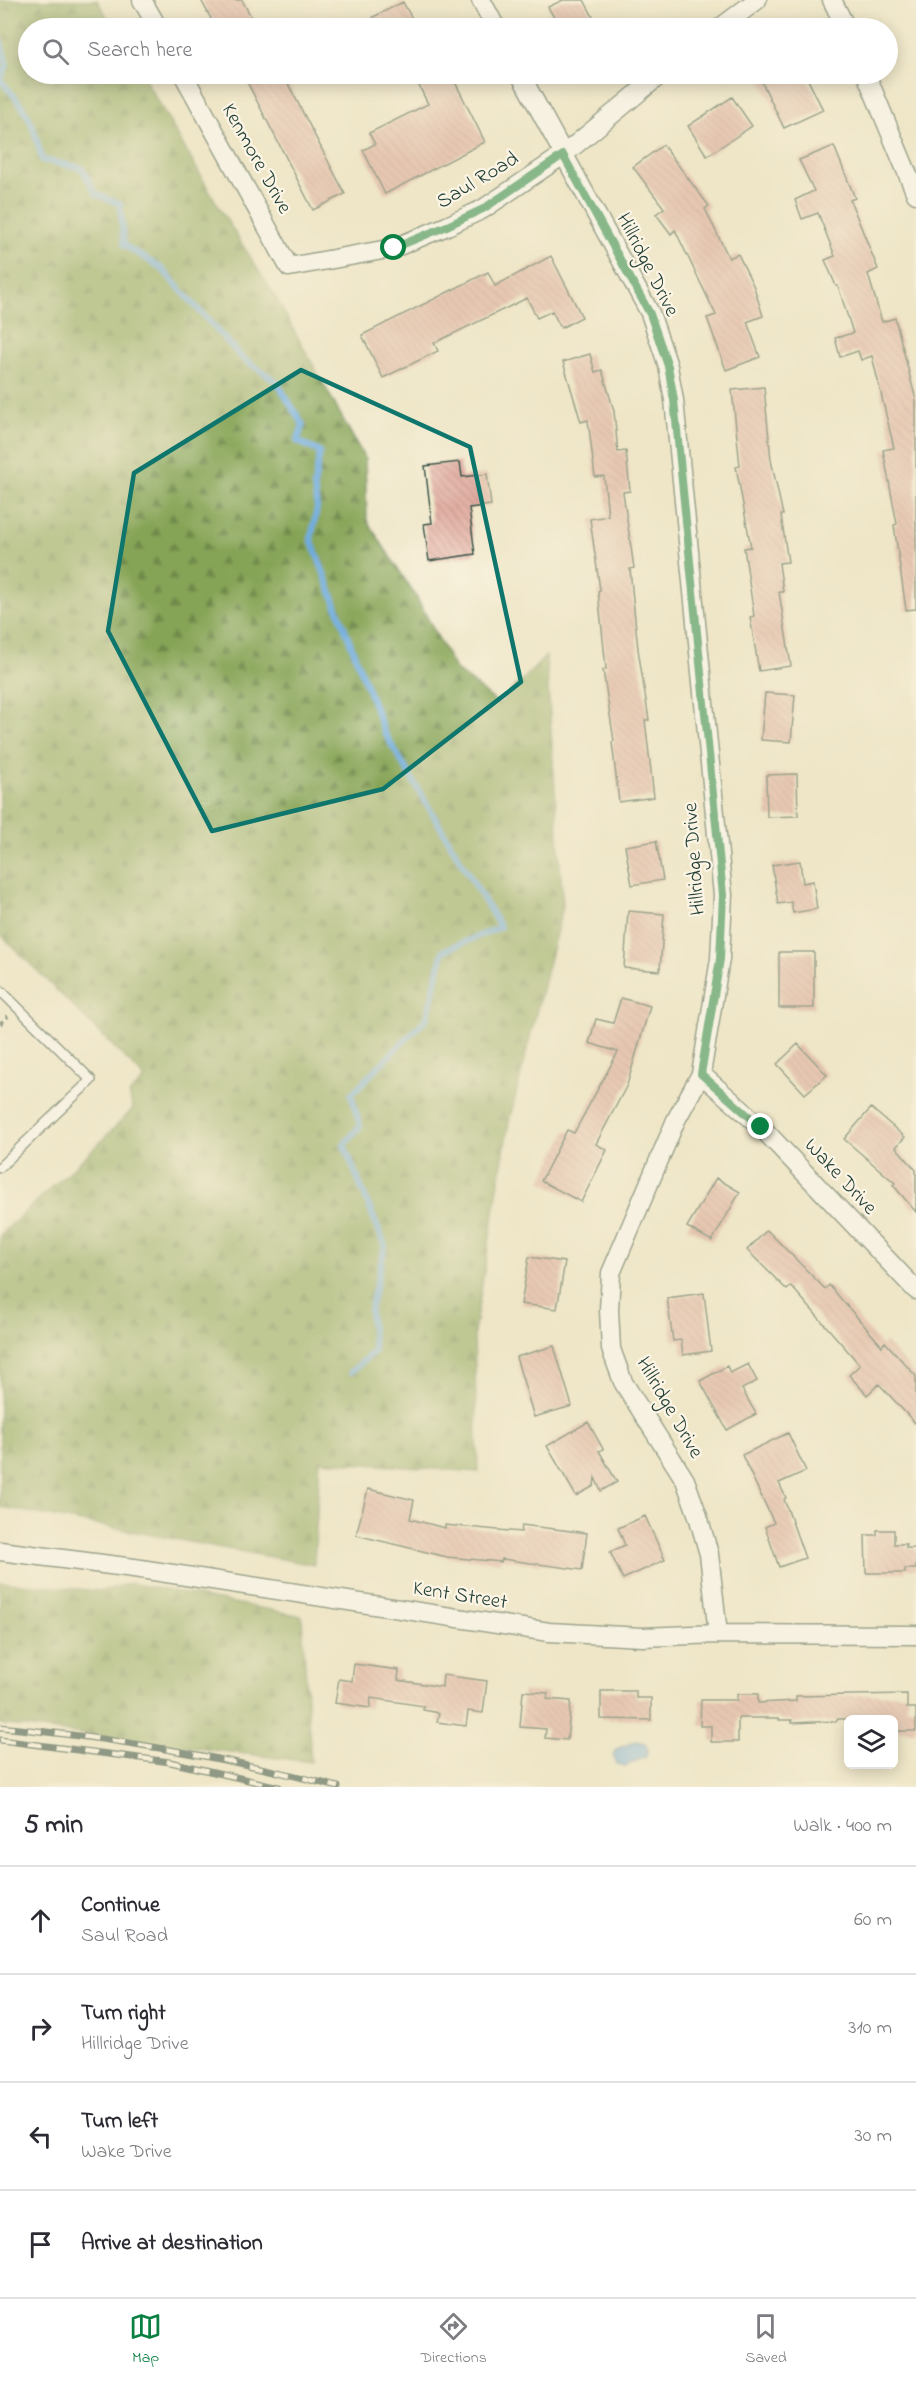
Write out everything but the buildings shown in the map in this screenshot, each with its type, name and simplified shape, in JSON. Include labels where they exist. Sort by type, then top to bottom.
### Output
[{"type":"street","points":[[142,0],[152,18]]},
{"type":"street","points":[[481,0],[491,18]]},
{"type":"street","points":[[733,18],[757,0]]},
{"type":"street","points":[[832,0],[841,18]]},
{"type":"street","name":"Kenmore Drive","points":[[188,84],[289,267]]},
{"type":"street","name":"Hillridge Drive","points":[[525,84],[650,314],[668,366],[674,400],[723,895],[720,959],[701,1074],[676,1120],[611,1273],[609,1310],[611,1349],[623,1382],[685,1480],[698,1516],[709,1554],[718,1634]]},
{"type":"street","name":"Saul Road","points":[[289,267],[394,248],[483,209],[563,155],[649,84]]},
{"type":"street","points":[[870,84],[916,194]]},
{"type":"street","name":"Wake Drive","points":[[701,1074],[761,1127],[916,1290]]},
{"type":"street","name":"Kent Street","points":[[0,1551],[146,1570],[549,1632],[642,1636],[916,1635]]},
{"type":"lane","points":[[0,990],[91,1080],[0,1167]]},
{"type":"highlighted area","points":[[301,370],[470,447],[521,682],[383,789],[212,831],[108,631],[134,473]]},
{"type":"green space","points":[[0,0],[97,0],[108,18],[18,18],[18,84],[148,84],[220,209],[276,298],[365,459],[367,521],[415,595],[455,669],[499,704],[546,656],[563,906],[509,1122],[474,1333],[478,1472],[320,1461],[314,1565],[0,1507],[0,1235],[133,1109],[129,1094],[145,1078],[0,934]]},
{"type":"green space","points":[[0,1582],[101,1591],[131,1583],[302,1616],[311,1762],[0,1724]]},
{"type":"water","points":[[636,1741],[645,1743],[648,1750],[646,1757],[625,1766],[617,1764],[613,1756],[616,1749]]},
{"type":"waterway","points":[[0,39],[7,65],[0,80],[28,116],[42,160],[82,168],[96,194],[120,204],[124,245],[161,268],[242,358],[276,381],[303,425],[297,441],[320,452],[314,486],[317,508],[311,539],[384,732],[500,927],[443,951],[427,1018],[351,1094],[360,1126],[344,1145],[385,1246],[370,1311],[374,1351],[351,1372]]},
{"type":"railway","points":[[0,1727],[170,1750],[338,1787]]},
{"type":"railway","points":[[0,1740],[170,1762],[279,1787]]},
{"type":"route","points":[[394,248],[483,209],[563,155],[650,314],[668,366],[674,400],[723,895],[720,959],[701,1074],[761,1127]]}]
